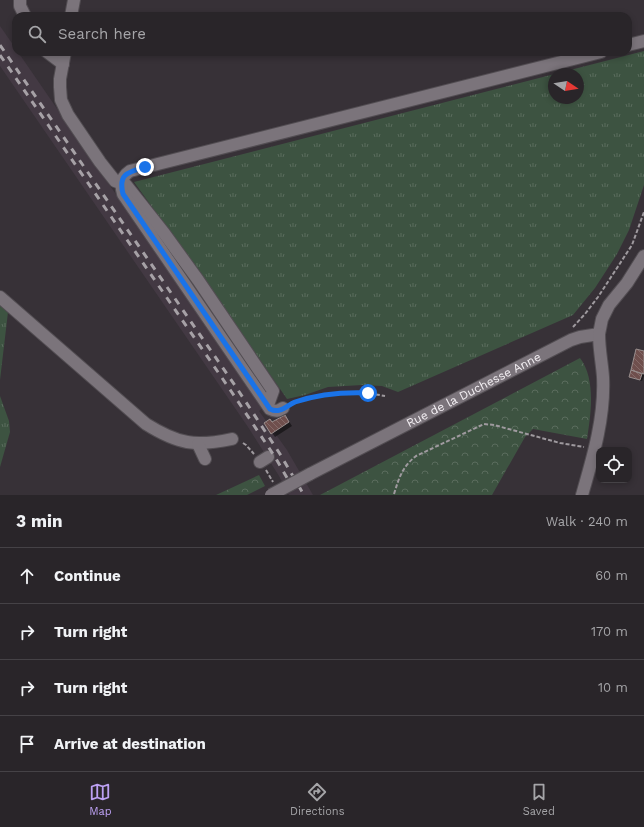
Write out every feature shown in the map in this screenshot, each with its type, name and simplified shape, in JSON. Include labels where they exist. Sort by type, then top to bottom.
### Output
[{"type":"street","points":[[20,0],[20,6],[23,12]]},
{"type":"street","points":[[72,12],[74,0]]},
{"type":"street","points":[[632,44],[644,41]]},
{"type":"street","points":[[284,408],[279,411],[270,409],[123,194],[121,184],[125,174],[130,171],[585,56]]},
{"type":"street","points":[[64,58],[60,87],[61,100],[64,107],[100,162],[116,181],[121,184]]},
{"type":"street","points":[[582,495],[595,447],[600,419],[603,377],[599,352],[599,334],[602,319],[609,305],[627,283],[644,256]]},
{"type":"street","points":[[0,296],[146,424],[160,433],[176,440],[198,444],[207,444],[232,439]]},
{"type":"street","name":"Rue de la Duchesse Anne","points":[[271,495],[551,350],[580,337],[599,334]]},
{"type":"street","points":[[198,444],[205,459]]},
{"type":"path","points":[[569,331],[594,303],[632,245],[644,212]]},
{"type":"path","points":[[284,408],[294,403],[323,395],[357,392],[385,396]]},
{"type":"path","points":[[394,494],[402,471],[408,462],[416,456],[484,424],[494,425],[560,443],[595,447]]},
{"type":"shaded area","points":[[0,26],[12,43],[12,56],[21,56],[263,408],[259,411],[287,450],[313,495],[289,495],[279,476],[248,427],[0,66]]},
{"type":"green space","points":[[644,51],[644,185],[629,230],[617,254],[595,288],[573,315],[398,392],[382,386],[362,385],[328,387],[305,395],[287,399],[197,269],[134,182],[548,76],[548,104],[584,104],[584,68],[577,68],[624,56],[632,56],[632,54]]},
{"type":"green space","points":[[0,305],[8,312],[0,380]]},
{"type":"green space","points":[[580,358],[585,366],[588,376],[591,397],[587,439],[533,429],[525,437],[492,495],[320,495]]},
{"type":"green space","points":[[0,396],[9,421],[10,432],[0,467]]},
{"type":"green space","points":[[259,475],[265,486],[247,495],[216,495]]},
{"type":"building","points":[[636,349],[644,351],[644,374],[631,370]]},
{"type":"building","points":[[631,370],[642,374],[640,380],[629,377]]},
{"type":"building","points":[[285,415],[289,422],[271,434],[264,423],[270,419],[272,422]]},
{"type":"railway","points":[[0,45],[236,387],[280,454],[304,495]]},
{"type":"railway","points":[[0,55],[231,391],[275,457],[297,495]]},
{"type":"route","points":[[145,167],[125,174],[121,184],[123,194],[270,409],[279,411],[294,403],[335,393],[368,393]]}]
